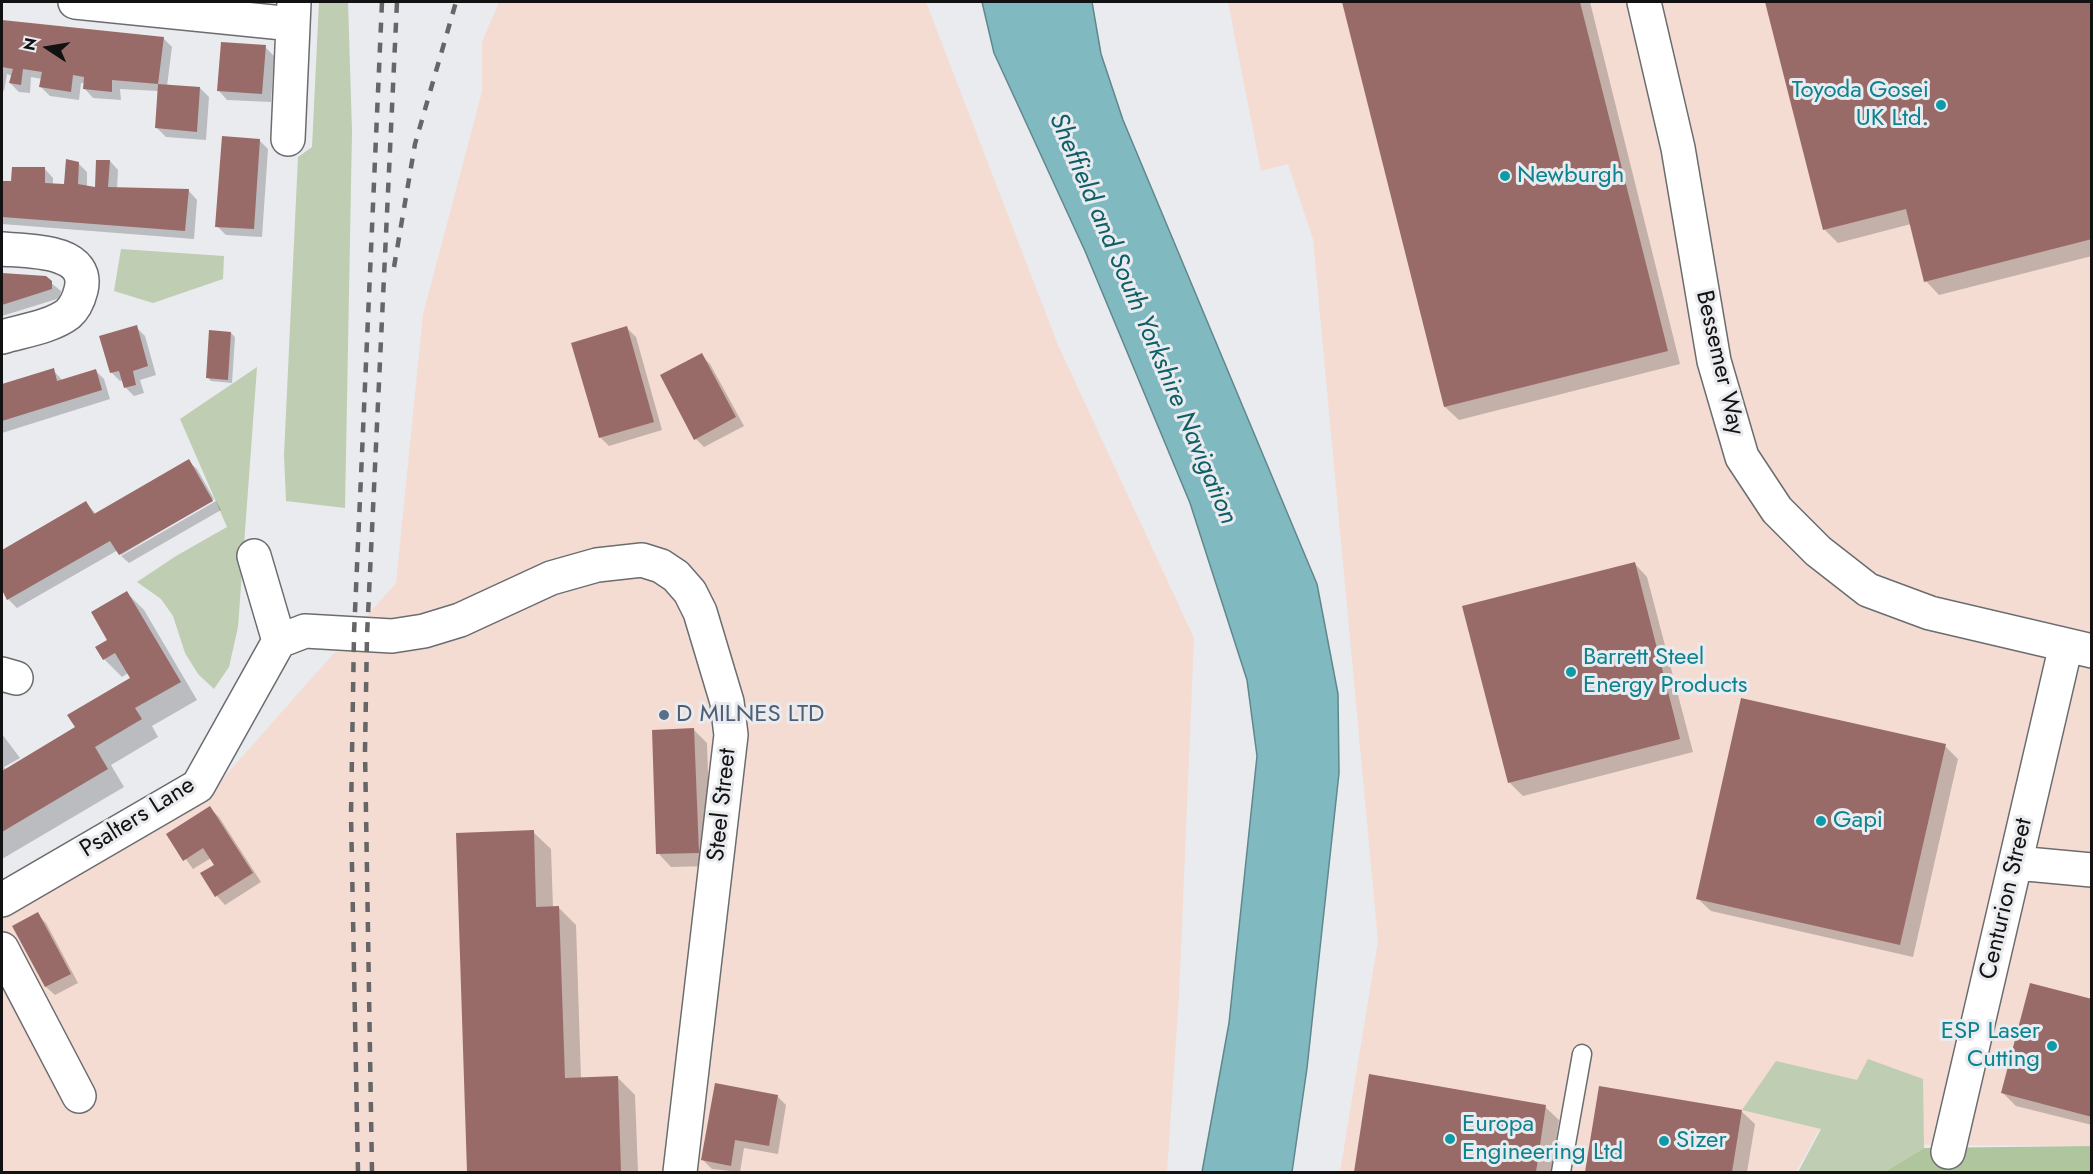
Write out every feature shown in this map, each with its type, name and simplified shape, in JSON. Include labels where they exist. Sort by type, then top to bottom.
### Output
[{"type":"street","points":[[75,2],[293,13],[288,139]]},
{"type":"street","name":"Bessemer Way","points":[[1644,2],[1678,148],[1714,361],[1742,457],[1777,510],[1818,550],[1868,590],[1930,613],[2079,648]]},
{"type":"street","points":[[2,249],[63,256],[76,268],[82,283],[78,301],[68,314],[2,337]]},
{"type":"street","points":[[254,556],[279,641]]},
{"type":"street","name":"Steel Street","points":[[279,641],[305,631],[392,636],[424,632],[460,620],[551,578],[608,564],[642,560],[676,576],[690,591],[700,612],[727,702],[731,735],[680,1173]]},
{"type":"street","name":"Psalters Lane","points":[[2,900],[198,786],[279,641]]},
{"type":"street","name":"Centurion Street","points":[[1948,1152],[2016,863],[2079,648]]},
{"type":"street","points":[[2016,863],[2091,870]]},
{"type":"street","points":[[2,949],[79,1096]]},
{"type":"lane","points":[[1561,1173],[1582,1054]]},
{"type":"shaded area","points":[[499,2],[926,2],[1058,345],[1194,638],[1179,997],[1167,1172],[2,1172],[2,910],[217,785],[396,583],[423,314],[482,92],[482,42]]},
{"type":"shaded area","points":[[1228,2],[2091,2],[2091,1146],[1929,1145],[1819,1130],[1796,1172],[1340,1172],[1378,941],[1313,239],[1288,164],[1261,171]]},
{"type":"green space","points":[[319,2],[348,2],[352,131],[345,508],[286,501],[284,455],[298,157],[312,147]]},
{"type":"green space","points":[[121,249],[224,256],[223,279],[153,303],[114,291]]},
{"type":"green space","points":[[257,367],[238,627],[229,667],[214,689],[198,674],[185,653],[173,616],[161,599],[137,582],[176,556],[227,527],[180,419]]},
{"type":"green space","points":[[1868,1059],[1923,1079],[1924,1148],[1884,1172],[1798,1172],[1821,1129],[1742,1110],[1776,1061],[1857,1080]]},
{"type":"green space","points":[[2091,1146],[2091,1172],[1884,1172],[1924,1148]]},
{"type":"water","name":"Sheffield and South Yorkshire Navigation","points":[[982,2],[1092,2],[1101,54],[1123,120],[1317,584],[1338,694],[1339,773],[1307,1068],[1292,1172],[1202,1172],[1229,1023],[1257,756],[1247,680],[1190,503],[1085,251],[994,53]]},
{"type":"building","name":"Newburgh","points":[[1342,2],[1580,2],[1668,351],[1444,407]]},
{"type":"building","name":"Toyoda Gosei UK Ltd.","points":[[1765,2],[2092,2],[2092,239],[1924,282],[1906,209],[1823,230]]},
{"type":"building","points":[[2,20],[164,37],[158,84],[112,80],[112,92],[83,89],[84,77],[73,75],[71,92],[39,87],[42,72],[23,69],[21,85],[9,83],[13,69],[2,67]]},
{"type":"building","points":[[221,42],[266,45],[262,94],[217,91]]},
{"type":"building","points":[[158,84],[200,87],[197,132],[155,128]]},
{"type":"building","points":[[222,136],[260,139],[254,229],[215,227]]},
{"type":"building","points":[[66,159],[79,162],[78,184],[95,187],[96,160],[110,160],[108,187],[189,189],[185,231],[2,217],[2,181],[11,181],[12,167],[45,167],[45,183],[64,184]]},
{"type":"building","points":[[2,273],[46,276],[52,281],[52,289],[2,305]]},
{"type":"building","points":[[137,325],[148,366],[133,371],[136,385],[124,388],[119,371],[110,373],[99,336]]},
{"type":"building","points":[[627,326],[654,422],[599,438],[571,343]]},
{"type":"building","points":[[209,330],[231,332],[228,380],[206,378]]},
{"type":"building","points":[[702,353],[736,417],[694,440],[660,375]]},
{"type":"building","points":[[54,368],[57,381],[96,369],[102,390],[2,421],[2,384]]},
{"type":"building","points":[[189,459],[213,501],[119,555],[110,541],[7,600],[2,590],[2,550],[86,501],[94,514]]},
{"type":"building","name":"Barrett Steel Energy Products","points":[[1635,562],[1680,739],[1508,783],[1462,606]]},
{"type":"building","points":[[127,591],[181,682],[135,708],[142,719],[95,747],[108,769],[2,832],[2,771],[75,727],[67,715],[130,678],[115,653],[103,660],[95,647],[107,640],[91,612]]},
{"type":"building","name":"Gapi","points":[[1741,698],[1946,744],[1900,945],[1696,899]]},
{"type":"building","points":[[694,728],[699,853],[656,854],[652,730]]},
{"type":"building","points":[[210,806],[253,873],[215,897],[200,873],[214,865],[203,848],[183,861],[166,834]]},
{"type":"building","points":[[534,830],[536,907],[559,906],[565,1078],[618,1076],[621,1172],[467,1172],[456,833]]},
{"type":"building","points":[[38,912],[71,974],[45,987],[12,926]]},
{"type":"building","name":"ESP Laser Cutting","points":[[2030,983],[2092,999],[2092,1117],[2001,1093]]},
{"type":"building","name":"Europa Engineering Ltd","points":[[1369,1074],[1546,1105],[1536,1172],[1354,1172]]},
{"type":"building","points":[[715,1083],[778,1095],[769,1146],[735,1140],[731,1166],[701,1160]]},
{"type":"building","name":"Sizer","points":[[1599,1086],[1742,1110],[1732,1172],[1585,1172]]},
{"type":"railway","points":[[358,1172],[351,815],[354,634],[382,2]]},
{"type":"railway","points":[[372,1172],[365,751],[367,636],[397,2]]},
{"type":"railway","points":[[394,267],[415,144],[456,2]]},
{"type":"place","name":"Toyoda Gosei UK Ltd.","points":[[1941,105]]},
{"type":"place","name":"Newburgh","points":[[1505,176]]},
{"type":"place","name":"Barrett Steel Energy Products","points":[[1571,672]]},
{"type":"place","name":"D MILNES LTD","points":[[664,715]]},
{"type":"place","name":"Gapi","points":[[1821,821]]},
{"type":"place","name":"ESP Laser Cutting","points":[[2052,1046]]},
{"type":"place","name":"Europa Engineering Ltd","points":[[1450,1139]]},
{"type":"place","name":"Sizer","points":[[1664,1141]]}]
